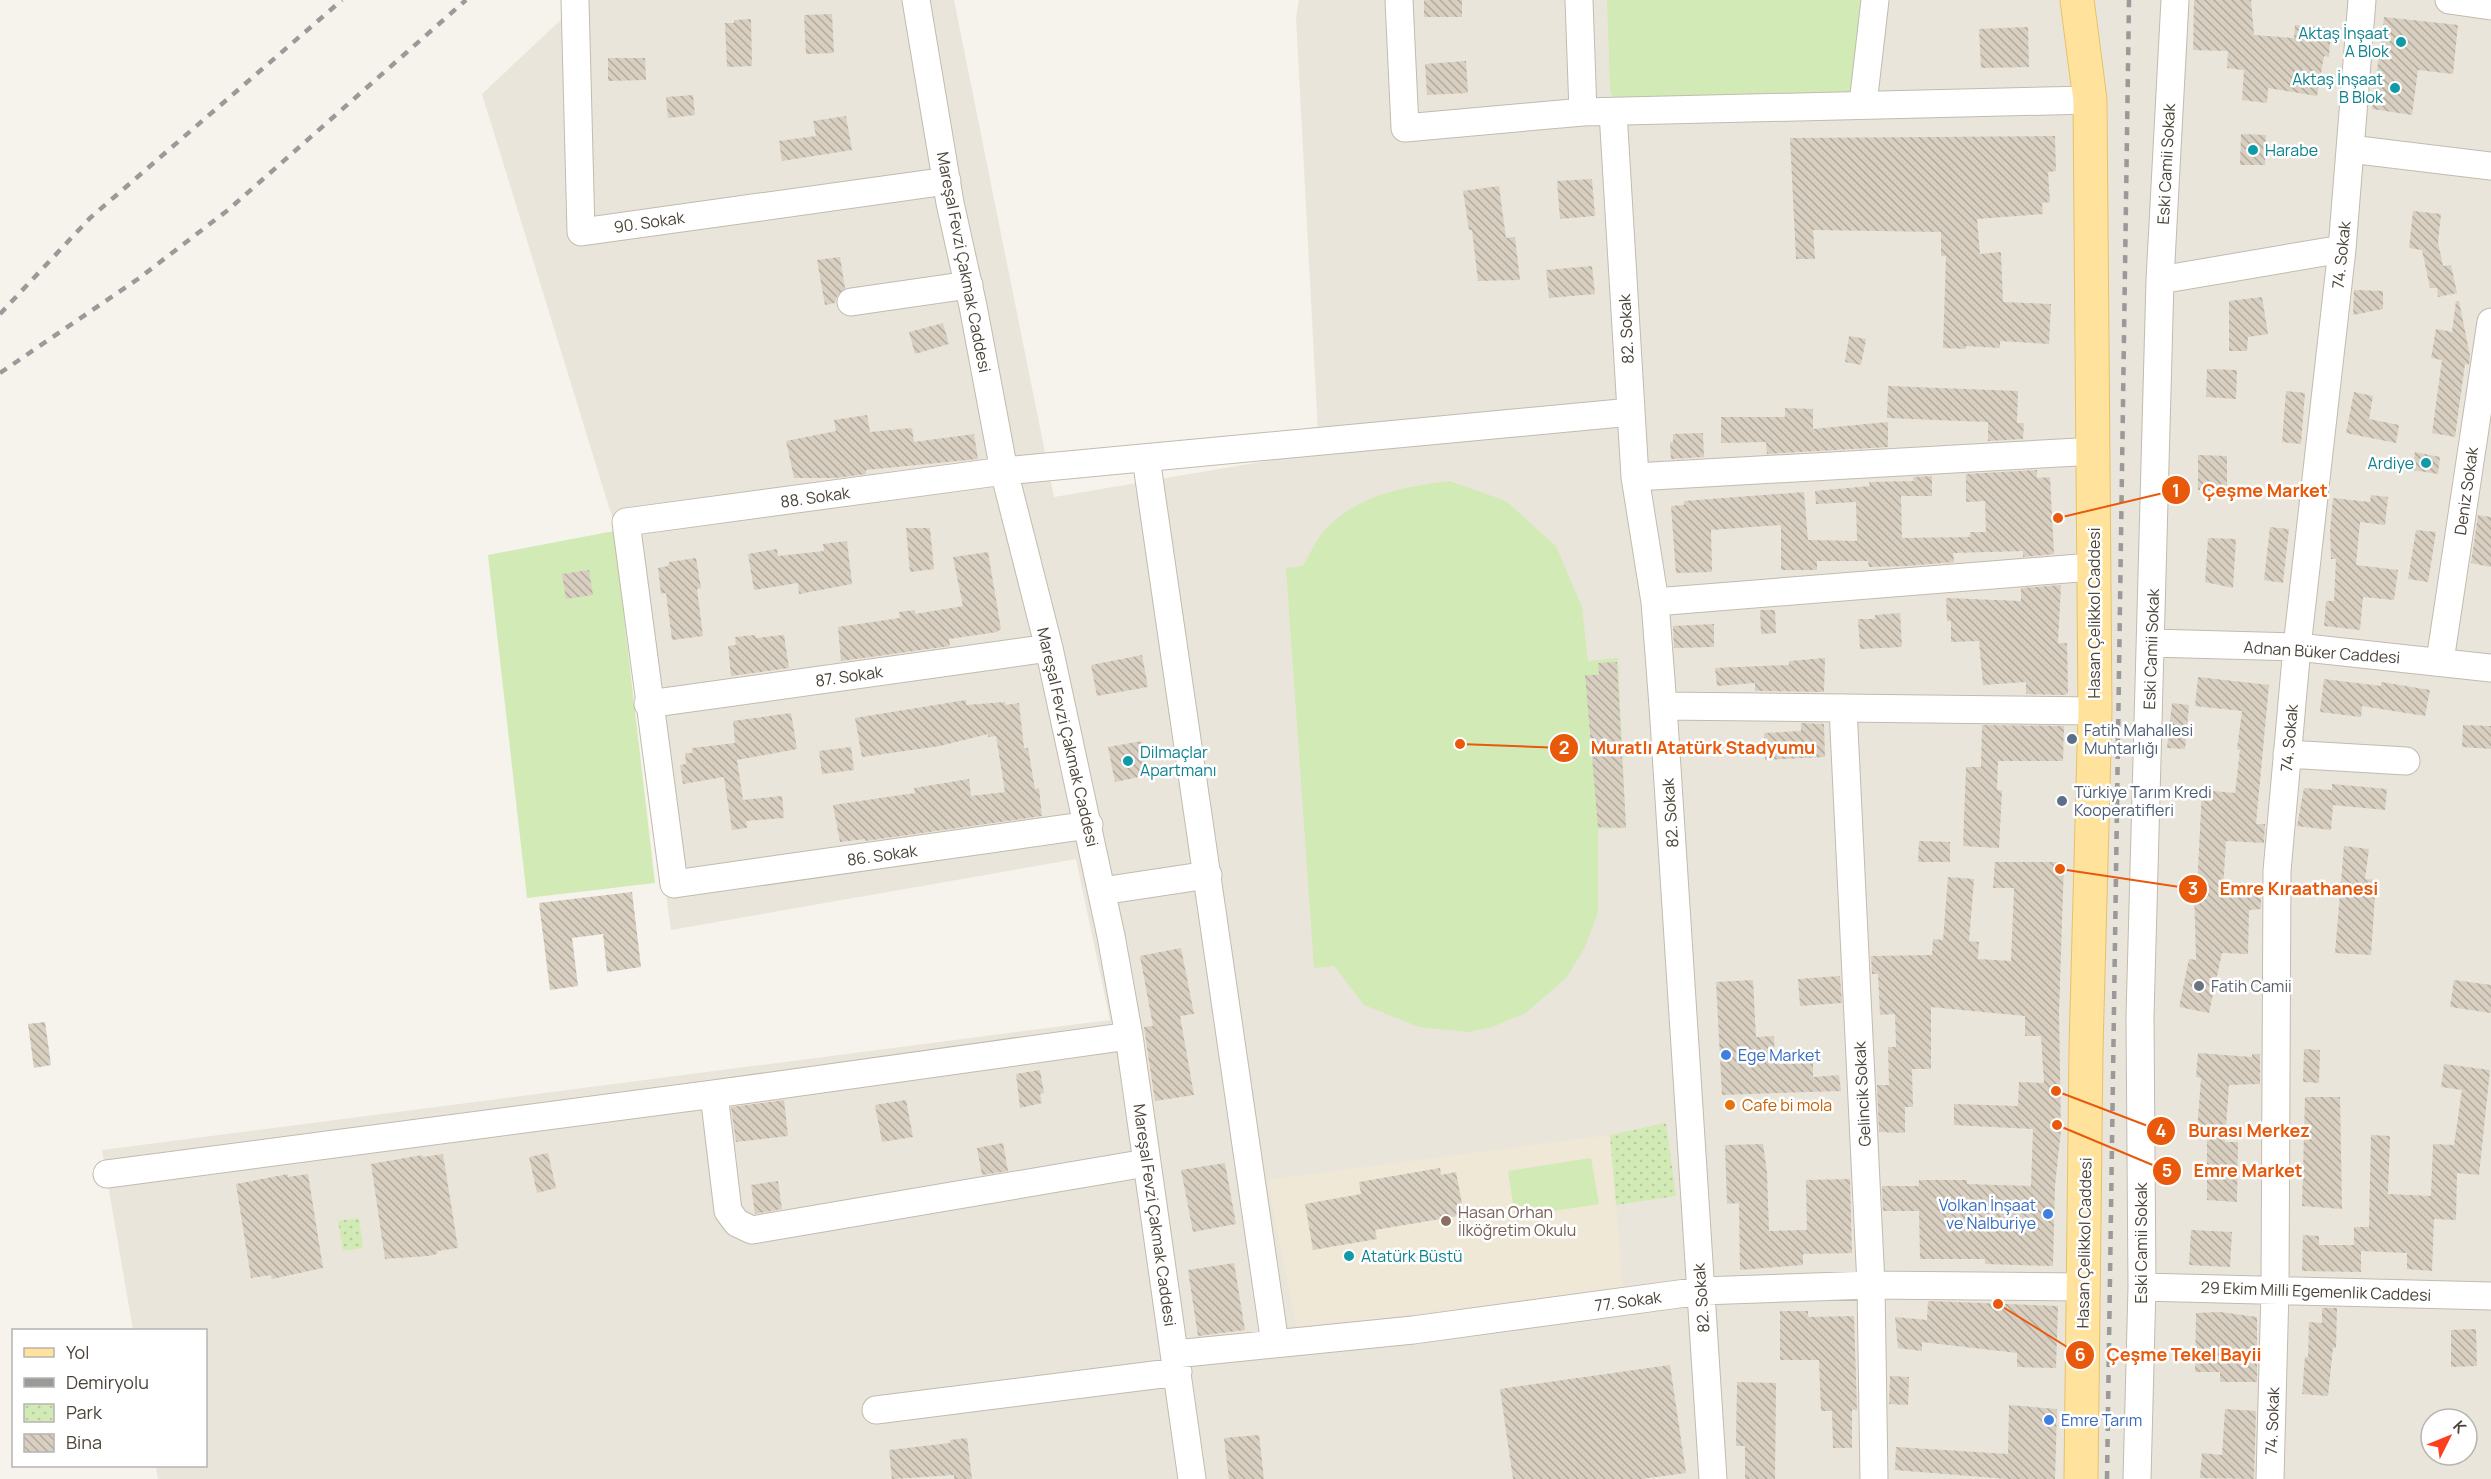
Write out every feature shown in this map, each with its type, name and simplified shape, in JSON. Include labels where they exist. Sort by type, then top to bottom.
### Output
[{"type":"main road","name":"Hasan Çelikkol Caddesi","points":[[2077,0],[2090,100],[2095,711],[2081,1479]]},
{"type":"street","name":"90. Sokak","points":[[575,0],[581,232],[947,181]]},
{"type":"street","name":"Mareşal Fevzi Çakmak Caddesi","points":[[916,0],[947,181],[1004,471],[1049,648],[1102,891],[1129,1036],[1192,1479]]},
{"type":"street","points":[[1399,0],[1405,128],[1583,111],[2090,100]]},
{"type":"street","points":[[1579,0],[1583,111]]},
{"type":"street","points":[[1863,104],[1875,0]]},
{"type":"street","name":"Eski Camii Sokak","points":[[2137,1479],[2142,1287],[2140,1017],[2160,280],[2175,0]]},
{"type":"street","name":"74. Sokak","points":[[2270,1479],[2275,1288],[2277,871],[2297,647],[2342,249],[2362,0]]},
{"type":"street","points":[[2449,0],[2491,6]]},
{"type":"street","name":"82. Sokak","points":[[1612,111],[1635,477],[1655,602],[1663,706],[1713,1479]]},
{"type":"street","points":[[2350,149],[2491,166]]},
{"type":"street","points":[[2160,280],[2342,249]]},
{"type":"street","points":[[851,302],[969,285]]},
{"type":"street","name":"Deniz Sokak","points":[[2440,661],[2491,322]]},
{"type":"street","name":"88. Sokak","points":[[648,705],[626,522],[1004,471],[1631,412]]},
{"type":"street","points":[[1635,477],[2078,452]]},
{"type":"street","points":[[1146,458],[1275,1344]]},
{"type":"street","points":[[1655,602],[2079,568],[2094,569]]},
{"type":"street","name":"Adnan Büker Caddesi","points":[[2151,643],[2297,647],[2491,668]]},
{"type":"street","name":"87. Sokak","points":[[648,705],[1049,648]]},
{"type":"street","name":"86. Sokak","points":[[648,705],[675,884],[1089,825]]},
{"type":"street","points":[[1663,706],[2095,711]]},
{"type":"street","name":"Gelincik Sokak","points":[[1844,708],[1871,1285],[1875,1479]]},
{"type":"street","points":[[2288,754],[2406,761]]},
{"type":"street","points":[[1102,891],[1208,875]]},
{"type":"street","points":[[107,1174],[714,1094],[1129,1036]]},
{"type":"street","points":[[714,1094],[728,1210],[738,1223],[752,1230],[1146,1163]]},
{"type":"street","name":"77. Sokak","points":[[876,1410],[1177,1363],[1275,1344],[1413,1330],[1701,1291],[1871,1285],[2084,1287]]},
{"type":"street","name":"29 Ekim Milli Egemenlik Caddesi","points":[[2142,1287],[2275,1288],[2491,1296]]},
{"type":"shaded area","points":[[582,0],[954,0],[1054,497],[1319,452],[1296,17],[1299,0],[2491,0],[2491,1479],[158,1479],[156,1467],[207,1467],[207,1329],[133,1329],[102,1150],[1110,1020],[1076,859],[671,930],[612,517],[482,94]]},
{"type":"shaded area","name":"Hasan Orhan İlköğretim Okulu","points":[[1610,1135],[1623,1287],[1297,1330],[1267,1180]]},
{"type":"green space","points":[[1607,0],[1881,0],[1870,92],[1614,103],[1610,88]]},
{"type":"green space","points":[[1450,481],[1506,501],[1556,546],[1582,607],[1588,661],[1618,658],[1626,828],[1598,829],[1598,912],[1585,947],[1567,977],[1526,1013],[1492,1027],[1469,1032],[1419,1027],[1364,1005],[1334,966],[1314,968],[1286,568],[1303,566],[1325,530],[1352,508],[1367,500],[1416,486]]},
{"type":"green space","points":[[614,531],[655,883],[527,898],[488,555]]},
{"type":"green space","points":[[1666,1123],[1676,1196],[1616,1205],[1610,1135]]},
{"type":"green space","points":[[1591,1158],[1599,1204],[1515,1217],[1508,1171]]},
{"type":"green space","points":[[359,1218],[363,1248],[343,1251],[338,1221]]},
{"type":"building","points":[[1424,0],[1462,0],[1462,17],[1424,17]]},
{"type":"building","points":[[2194,0],[2251,0],[2254,35],[2294,38],[2295,25],[2331,28],[2329,57],[2324,56],[2317,96],[2268,88],[2267,103],[2242,100],[2244,70],[2227,68],[2228,51],[2193,50]]},
{"type":"building","points":[[832,14],[834,53],[806,54],[804,15]]},
{"type":"building","points":[[2384,17],[2458,25],[2453,74],[2418,70],[2412,115],[2372,109]]},
{"type":"building","points":[[751,19],[752,66],[727,67],[725,23]]},
{"type":"building","points":[[2028,27],[2029,67],[1981,68],[1979,29]]},
{"type":"building","points":[[608,58],[645,58],[646,80],[608,81]]},
{"type":"building","points":[[1466,61],[1468,93],[1427,95],[1425,64]]},
{"type":"building","points":[[693,95],[695,115],[668,118],[666,97]]},
{"type":"building","points":[[846,116],[852,150],[782,161],[779,141],[816,136],[813,121]]},
{"type":"building","name":"Harabe","points":[[2241,134],[2266,135],[2265,165],[2240,165]]},
{"type":"building","points":[[2055,136],[2056,171],[2048,172],[2050,202],[2042,203],[2043,214],[1977,219],[1980,254],[2001,252],[2003,302],[2051,304],[2049,344],[2000,341],[2000,348],[1966,346],[1966,349],[1943,348],[1946,256],[1941,256],[1941,232],[1813,230],[1815,259],[1796,259],[1790,138]]},
{"type":"building","points":[[1592,179],[1595,216],[1560,219],[1557,181]]},
{"type":"building","points":[[1499,186],[1506,238],[1515,237],[1520,280],[1478,281],[1472,230],[1469,230],[1463,191]]},
{"type":"building","points":[[2413,211],[2441,214],[2438,242],[2443,266],[2451,265],[2457,293],[2438,297],[2437,288],[2430,288],[2422,250],[2409,248]]},
{"type":"building","points":[[840,257],[845,288],[837,296],[835,303],[825,305],[817,260]]},
{"type":"building","points":[[1592,266],[1595,294],[1549,298],[1546,270]]},
{"type":"building","points":[[2354,290],[2383,291],[2383,309],[2353,315]]},
{"type":"building","points":[[2262,297],[2268,334],[2248,337],[2247,351],[2229,351],[2229,301]]},
{"type":"building","points":[[2456,301],[2459,301],[2470,356],[2469,365],[2465,364],[2455,437],[2432,433],[2442,360],[2431,358],[2436,329],[2452,332]]},
{"type":"building","points":[[943,323],[949,344],[915,354],[909,332]]},
{"type":"building","points":[[1849,336],[1866,339],[1861,365],[1845,362]]},
{"type":"building","points":[[2207,369],[2237,370],[2236,399],[2206,397]]},
{"type":"building","points":[[1888,386],[2018,391],[2017,423],[2024,423],[2023,439],[1988,441],[1988,422],[1887,418]]},
{"type":"building","points":[[2286,391],[2305,393],[2301,444],[2282,442]]},
{"type":"building","points":[[2354,392],[2373,396],[2369,419],[2399,425],[2396,443],[2346,433]]},
{"type":"building","points":[[1785,408],[1813,409],[1813,429],[1888,422],[1888,447],[1767,454],[1766,442],[1721,443],[1721,417],[1785,417]]},
{"type":"building","points":[[867,415],[870,432],[912,428],[914,442],[974,434],[978,459],[866,470],[866,474],[835,478],[794,478],[786,441],[836,431],[834,420]]},
{"type":"building","points":[[1703,433],[1704,457],[1671,459],[1670,442],[1673,442],[1673,434]]},
{"type":"building","name":"Ardiye","points":[[2415,452],[2440,457],[2438,474],[2412,470]]},
{"type":"building","points":[[2198,455],[2227,456],[2227,491],[2198,490]]},
{"type":"building","points":[[2037,470],[2037,478],[2050,477],[2054,554],[2023,557],[2023,551],[1953,553],[1954,562],[1869,567],[1868,561],[1817,561],[1817,570],[1781,570],[1781,525],[1711,530],[1712,572],[1676,573],[1671,506],[1684,505],[1684,501],[1804,492],[1808,540],[1857,541],[1856,502],[1816,504],[1815,491],[1870,486],[1869,482],[1914,481],[1913,477],[1932,476],[1932,496],[1901,496],[1902,538],[1970,537],[1970,532],[1986,532],[1985,501],[1966,502],[1966,474]]},
{"type":"building","points":[[2371,495],[2388,497],[2385,525],[2360,522],[2356,565],[2398,570],[2394,600],[2363,597],[2360,630],[2324,626],[2326,601],[2334,601],[2336,559],[2331,559],[2330,531],[2333,498],[2370,502]]},
{"type":"building","points":[[2478,515],[2491,517],[2491,567],[2471,563]]},
{"type":"building","points":[[2270,527],[2289,529],[2283,583],[2264,580]]},
{"type":"building","points":[[906,528],[930,528],[934,569],[910,572]]},
{"type":"building","points":[[2416,530],[2436,532],[2428,582],[2408,579]]},
{"type":"building","points":[[2208,538],[2236,539],[2233,588],[2205,582]]},
{"type":"building","points":[[847,541],[852,584],[799,594],[798,583],[754,590],[748,554],[777,549],[778,556],[824,551],[823,544]]},
{"type":"building","points":[[988,552],[1001,629],[997,632],[949,639],[950,646],[841,661],[838,627],[900,618],[899,612],[915,610],[915,614],[963,606],[953,557]]},
{"type":"building","points":[[696,558],[701,588],[697,589],[703,636],[672,640],[666,593],[661,594],[658,568],[668,566],[669,562]]},
{"type":"building","points":[[589,570],[593,595],[566,599],[562,574]]},
{"type":"building","points":[[2061,585],[2058,643],[2067,643],[2068,693],[2065,695],[2026,694],[2026,682],[1983,685],[1979,641],[1951,642],[1951,621],[1947,621],[1946,598],[2021,601],[2021,588]]},
{"type":"building","points":[[1760,610],[1775,610],[1776,633],[1761,634]]},
{"type":"building","points":[[1900,613],[1902,647],[1860,649],[1858,619],[1875,619],[1875,615]]},
{"type":"building","points":[[1714,624],[1714,647],[1674,648],[1673,626]]},
{"type":"building","points":[[755,635],[756,638],[784,635],[789,668],[731,676],[728,646],[736,645],[735,637]]},
{"type":"building","points":[[1142,655],[1148,687],[1097,696],[1091,665]]},
{"type":"building","points":[[1825,658],[1824,692],[1755,691],[1755,683],[1717,686],[1715,668],[1789,665],[1789,661]]},
{"type":"building","points":[[1617,662],[1626,828],[1598,827],[1585,675],[1599,675],[1598,663]]},
{"type":"building","points":[[2198,677],[2269,685],[2256,824],[2265,824],[2264,843],[2226,841],[2223,889],[2261,890],[2261,909],[2249,910],[2248,954],[2222,953],[2209,1013],[2179,1007],[2189,959],[2196,960],[2194,888],[2197,888],[2202,790],[2235,793],[2242,711],[2195,706]]},
{"type":"building","points":[[2324,679],[2381,686],[2381,682],[2430,690],[2425,716],[2362,706],[2361,717],[2320,712]]},
{"type":"building","points":[[966,700],[966,705],[1019,703],[1024,748],[1028,748],[1035,789],[1039,788],[1042,816],[865,841],[865,839],[840,842],[833,805],[915,793],[914,788],[969,779],[971,796],[1005,792],[996,736],[988,737],[988,734],[940,746],[862,757],[855,718]]},
{"type":"building","points":[[2172,703],[2189,705],[2185,749],[2167,748]]},
{"type":"building","points":[[791,713],[797,749],[737,760],[743,800],[782,796],[784,818],[746,821],[747,828],[732,830],[724,777],[683,784],[680,765],[686,764],[685,753],[692,753],[692,748],[735,743],[733,721]]},
{"type":"building","points":[[1801,723],[1824,724],[1825,757],[1765,760],[1764,733],[1801,731]]},
{"type":"building","points":[[1982,725],[2064,726],[2063,761],[1998,761],[1997,790],[2002,791],[1999,848],[1963,846],[1966,767],[1981,767]]},
{"type":"building","points":[[2463,725],[2491,726],[2491,749],[2462,747]]},
{"type":"building","name":"Dilmaçlar Apartmanı","points":[[1142,741],[1149,775],[1115,782],[1108,747]]},
{"type":"building","points":[[851,747],[854,770],[822,774],[819,751]]},
{"type":"building","points":[[2332,784],[2387,789],[2385,810],[2333,805],[2331,830],[2297,826],[2304,788],[2332,790]]},
{"type":"building","points":[[1919,841],[1950,842],[1950,862],[1918,862]]},
{"type":"building","points":[[2344,846],[2369,849],[2365,879],[2376,880],[2371,955],[2335,953]]},
{"type":"building","points":[[1995,862],[2064,862],[2059,1013],[2061,1130],[2055,1186],[2053,1266],[1985,1264],[1985,1259],[1920,1259],[1919,1211],[1883,1211],[1882,1186],[1919,1186],[1919,1180],[1967,1180],[1967,1184],[2031,1186],[2033,1129],[1954,1125],[1954,1104],[2018,1106],[2019,1082],[2044,1083],[2041,1036],[2025,1036],[2025,1016],[1931,1007],[1931,1069],[1912,1069],[1913,1107],[1905,1107],[1905,1133],[1879,1132],[1877,1085],[1889,1085],[1888,1047],[1896,1047],[1895,1014],[1880,1015],[1878,974],[1872,974],[1871,956],[1932,955],[1933,939],[1943,940],[1948,877],[1974,879],[1969,941],[1979,942],[1978,959],[2011,961],[2014,888],[1993,888]]},
{"type":"building","points":[[632,892],[641,967],[607,972],[603,934],[572,938],[578,986],[550,990],[539,903]]},
{"type":"building","points":[[1181,948],[1194,1014],[1180,1016],[1194,1095],[1155,1101],[1144,1027],[1153,1026],[1140,956]]},
{"type":"building","points":[[1840,976],[1842,1003],[1800,1006],[1798,979]]},
{"type":"building","points":[[1753,980],[1756,1037],[1774,1036],[1775,1064],[1813,1063],[1813,1077],[1839,1075],[1841,1091],[1722,1095],[1716,982]]},
{"type":"building","points":[[2454,980],[2491,985],[2491,1013],[2450,1007]]},
{"type":"building","points":[[45,1022],[51,1065],[34,1068],[28,1024]]},
{"type":"building","points":[[2304,1049],[2320,1050],[2319,1083],[2303,1082]]},
{"type":"building","points":[[2198,1053],[2252,1057],[2252,1054],[2260,1054],[2260,1084],[2229,1085],[2225,1142],[2238,1142],[2237,1202],[2207,1200],[2207,1132],[2197,1132],[2201,1078],[2196,1077]]},
{"type":"building","points":[[2444,1064],[2490,1070],[2479,1175],[2457,1173],[2456,1220],[2434,1219],[2432,1271],[2407,1269],[2407,1253],[2361,1251],[2361,1272],[2302,1271],[2303,1235],[2319,1236],[2319,1245],[2354,1245],[2354,1227],[2369,1227],[2371,1135],[2390,1136],[2388,1194],[2431,1196],[2433,1144],[2454,1145],[2462,1090],[2441,1087]]},
{"type":"building","points":[[1040,1070],[1044,1093],[1040,1094],[1042,1103],[1020,1108],[1016,1074]]},
{"type":"building","points":[[2305,1097],[2340,1097],[2342,1209],[2302,1206]]},
{"type":"building","points":[[784,1100],[788,1136],[736,1142],[731,1107]]},
{"type":"building","points":[[906,1100],[913,1137],[882,1142],[875,1105]]},
{"type":"building","points":[[1003,1143],[1008,1171],[982,1175],[977,1148]]},
{"type":"building","points":[[1763,1144],[1767,1173],[1769,1231],[1807,1230],[1806,1180],[1850,1179],[1852,1253],[1803,1254],[1803,1265],[1740,1270],[1739,1203],[1727,1204],[1725,1145]]},
{"type":"building","points":[[548,1153],[556,1188],[537,1193],[529,1157]]},
{"type":"building","points":[[443,1154],[458,1248],[437,1251],[437,1254],[428,1256],[385,1259],[371,1164],[422,1155],[423,1157]]},
{"type":"building","points":[[1225,1163],[1236,1224],[1193,1232],[1181,1170]]},
{"type":"building","name":"Hasan Orhan İlköğretim Okulu","points":[[1440,1168],[1441,1175],[1456,1172],[1464,1215],[1375,1230],[1377,1239],[1313,1250],[1305,1204],[1361,1194],[1359,1182]]},
{"type":"building","points":[[288,1174],[288,1177],[308,1174],[323,1268],[272,1279],[271,1275],[251,1278],[236,1184]]},
{"type":"building","points":[[778,1181],[782,1209],[755,1214],[751,1185]]},
{"type":"building","points":[[2191,1230],[2232,1232],[2230,1267],[2189,1265]]},
{"type":"building","points":[[1234,1263],[1245,1330],[1198,1336],[1188,1270]]},
{"type":"building","points":[[1928,1301],[2058,1306],[2056,1368],[2017,1367],[2017,1353],[1922,1342],[1922,1351],[1898,1348],[1895,1317],[1927,1320]]},
{"type":"building","points":[[2322,1308],[2337,1308],[2336,1348],[2333,1348],[2328,1396],[2302,1394],[2305,1357],[2308,1357],[2309,1322],[2322,1323]]},
{"type":"building","points":[[1780,1311],[1808,1311],[1808,1317],[1854,1316],[1857,1410],[1852,1410],[1852,1448],[1833,1448],[1832,1411],[1821,1411],[1819,1360],[1780,1360]]},
{"type":"building","points":[[2220,1312],[2257,1317],[2257,1382],[2220,1382],[2220,1372],[2195,1372],[2196,1313]]},
{"type":"building","points":[[2476,1329],[2477,1366],[2451,1367],[2451,1330]]},
{"type":"building","points":[[1670,1365],[1686,1473],[1641,1479],[1513,1479],[1500,1389]]},
{"type":"building","points":[[1890,1376],[1909,1377],[1908,1405],[1889,1404]]},
{"type":"building","points":[[1737,1382],[1776,1383],[1775,1479],[1745,1479],[1745,1446],[1736,1446]]},
{"type":"building","points":[[2009,1405],[2057,1409],[2055,1479],[2008,1479],[1895,1470],[1896,1447],[2008,1454]]},
{"type":"building","points":[[2225,1409],[2256,1411],[2254,1479],[2200,1478],[2202,1453],[2222,1455]]},
{"type":"building","points":[[1259,1435],[1264,1479],[1229,1479],[1224,1438]]},
{"type":"building","points":[[967,1438],[972,1479],[954,1479],[954,1475],[892,1479],[889,1450],[950,1443],[950,1440]]},
{"type":"railway","points":[[0,314],[90,218],[342,0]]},
{"type":"railway","points":[[0,373],[138,279],[228,210],[466,0]]},
{"type":"railway","points":[[2107,1479],[2129,0]]},
{"type":"place","name":"Aktaş İnşaat A Blok","points":[[2401,42]]},
{"type":"place","name":"Aktaş İnşaat B Blok","points":[[2395,88]]},
{"type":"place","name":"Harabe","points":[[2253,150]]},
{"type":"place","name":"Ardiye","points":[[2426,463]]},
{"type":"place","name":"Çeşme Market","points":[[2058,518]]},
{"type":"place","name":"Fatih Mahallesi Muhtarlığı","points":[[2072,739]]},
{"type":"place","name":"Muratlı Atatürk Stadyumu","points":[[1460,744]]},
{"type":"place","name":"Dilmaçlar Apartmanı","points":[[1128,761]]},
{"type":"place","name":"Türkiye Tarım Kredi Kooperatifleri","points":[[2062,801]]},
{"type":"place","name":"Emre Kıraathanesi","points":[[2060,869]]},
{"type":"place","name":"Fatih Camii","points":[[2199,986]]},
{"type":"place","name":"Ege Market","points":[[1726,1055]]},
{"type":"place","name":"Burası Merkez","points":[[2056,1091]]},
{"type":"place","name":"Cafe bi mola","points":[[1730,1105]]},
{"type":"place","name":"Emre Market","points":[[2057,1125]]},
{"type":"place","name":"Volkan İnşaat ve Nalburiye","points":[[2048,1214]]},
{"type":"place","name":"Hasan Orhan İlköğretim Okulu","points":[[1446,1221]]},
{"type":"place","name":"Atatürk Büstü","points":[[1349,1256]]},
{"type":"place","name":"Çeşme Tekel Bayii","points":[[1998,1304]]},
{"type":"place","name":"Emre Tarım","points":[[2049,1420]]}]
